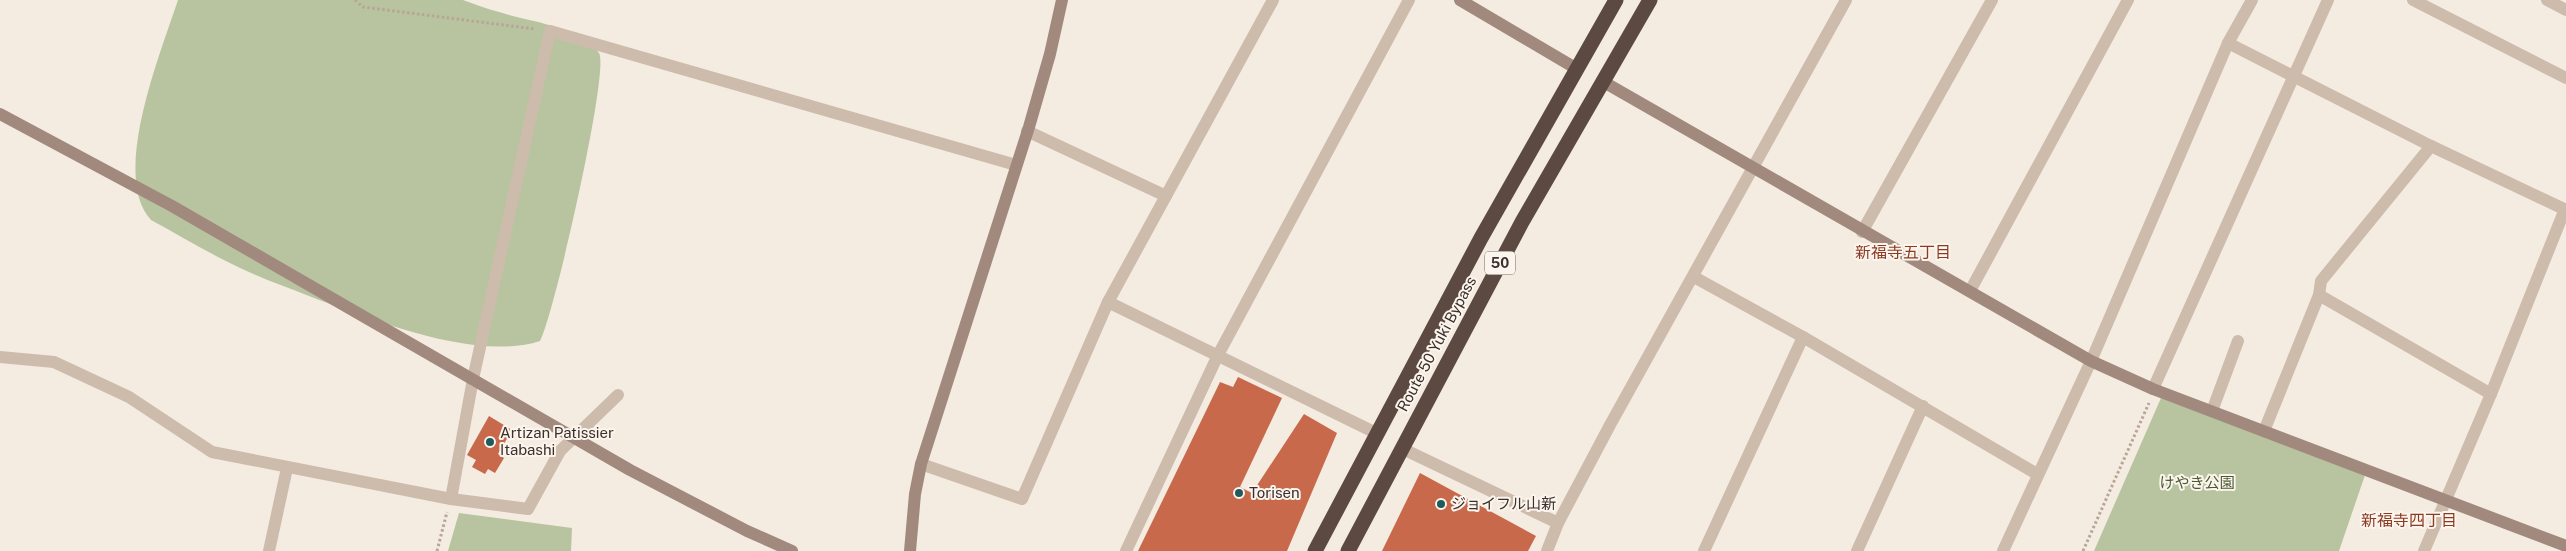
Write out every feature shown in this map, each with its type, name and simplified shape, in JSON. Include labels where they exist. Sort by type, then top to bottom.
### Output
[{"type":"highway","name":"Route 50 Yuki Bypass","points":[[1315,551],[1481,238],[1616,0]]},
{"type":"highway","name":"Route 50 Yuki Bypass","points":[[1348,551],[1522,222],[1650,0]]},
{"type":"street","points":[[910,551],[912,520],[922,464],[1027,131],[1050,54],[1062,0]]},
{"type":"street","points":[[922,464],[1022,499],[1108,302],[1273,0]]},
{"type":"street","points":[[1126,551],[1218,355],[1409,0]]},
{"type":"street","points":[[1460,0],[1577,69]]},
{"type":"street","points":[[1547,551],[1558,523],[1694,277],[1751,168],[1846,0]]},
{"type":"street","points":[[1862,232],[1992,0]]},
{"type":"street","points":[[1970,291],[2128,0]]},
{"type":"street","points":[[2003,551],[2037,474],[2091,361],[2228,43],[2252,0]]},
{"type":"street","points":[[2152,394],[2328,0]]},
{"type":"street","points":[[2413,0],[2566,78]]},
{"type":"street","points":[[2546,0],[2566,10]]},
{"type":"street","points":[[450,499],[473,378],[550,31],[1016,164]]},
{"type":"street","points":[[2228,43],[2431,146],[2566,209],[2447,500],[2424,551]]},
{"type":"street","points":[[1602,81],[1862,232],[2152,394],[2212,411],[2566,546]]},
{"type":"street","points":[[0,114],[172,206],[575,438],[698,506],[792,551]]},
{"type":"street","points":[[1027,131],[1166,196]]},
{"type":"street","points":[[2264,431],[2320,295],[2321,281],[2431,146]]},
{"type":"street","points":[[1694,277],[1803,337],[2037,474]]},
{"type":"street","points":[[2320,295],[2491,394]]},
{"type":"street","points":[[1108,302],[1376,433]]},
{"type":"street","points":[[1704,551],[1803,337]]},
{"type":"street","points":[[2212,411],[2238,341]]},
{"type":"street","points":[[0,358],[54,362],[129,398],[212,452],[450,499],[528,509],[560,451],[618,395]]},
{"type":"street","points":[[1857,551],[1923,406]]},
{"type":"street","points":[[1402,448],[1558,523]]},
{"type":"street","points":[[269,551],[287,468]]},
{"type":"path","points":[[355,0],[363,8],[550,31]]},
{"type":"path","points":[[2083,551],[2152,394]]},
{"type":"path","points":[[437,551],[450,499]]},
{"type":"green space","points":[[178,0],[463,0],[494,11],[554,26],[581,37],[592,44],[599,53],[600,69],[589,145],[557,287],[540,341],[514,346],[485,346],[455,342],[392,326],[256,275],[212,254],[151,220],[140,200],[136,174],[137,145],[151,81]]},
{"type":"green space","name":"けやき公園","points":[[2161,398],[2365,475],[2339,551],[2094,551]]},
{"type":"green space","points":[[459,513],[572,528],[571,551],[448,551]]},
{"type":"building","name":"Torisen","points":[[1238,377],[1282,398],[1240,487],[1252,493],[1304,414],[1337,433],[1287,551],[1138,551],[1220,382],[1233,387]]},
{"type":"building","name":"Artizan Patissier Itabashi","points":[[489,416],[512,430],[498,454],[504,458],[495,473],[488,469],[485,474],[472,467],[476,460],[467,455]]},
{"type":"building","name":"ジョイフル山新","points":[[1420,473],[1536,536],[1528,551],[1382,551]]},
{"type":"place","name":"Artizan Patissier Itabashi","points":[[490,442]]},
{"type":"place","name":"Torisen","points":[[1239,493]]},
{"type":"place","name":"ジョイフル山新","points":[[1441,504]]},
{"type":"district","name":"新福寺五丁目","points":[[1903,252]]},
{"type":"district","name":"新福寺四丁目","points":[[2409,520]]}]
